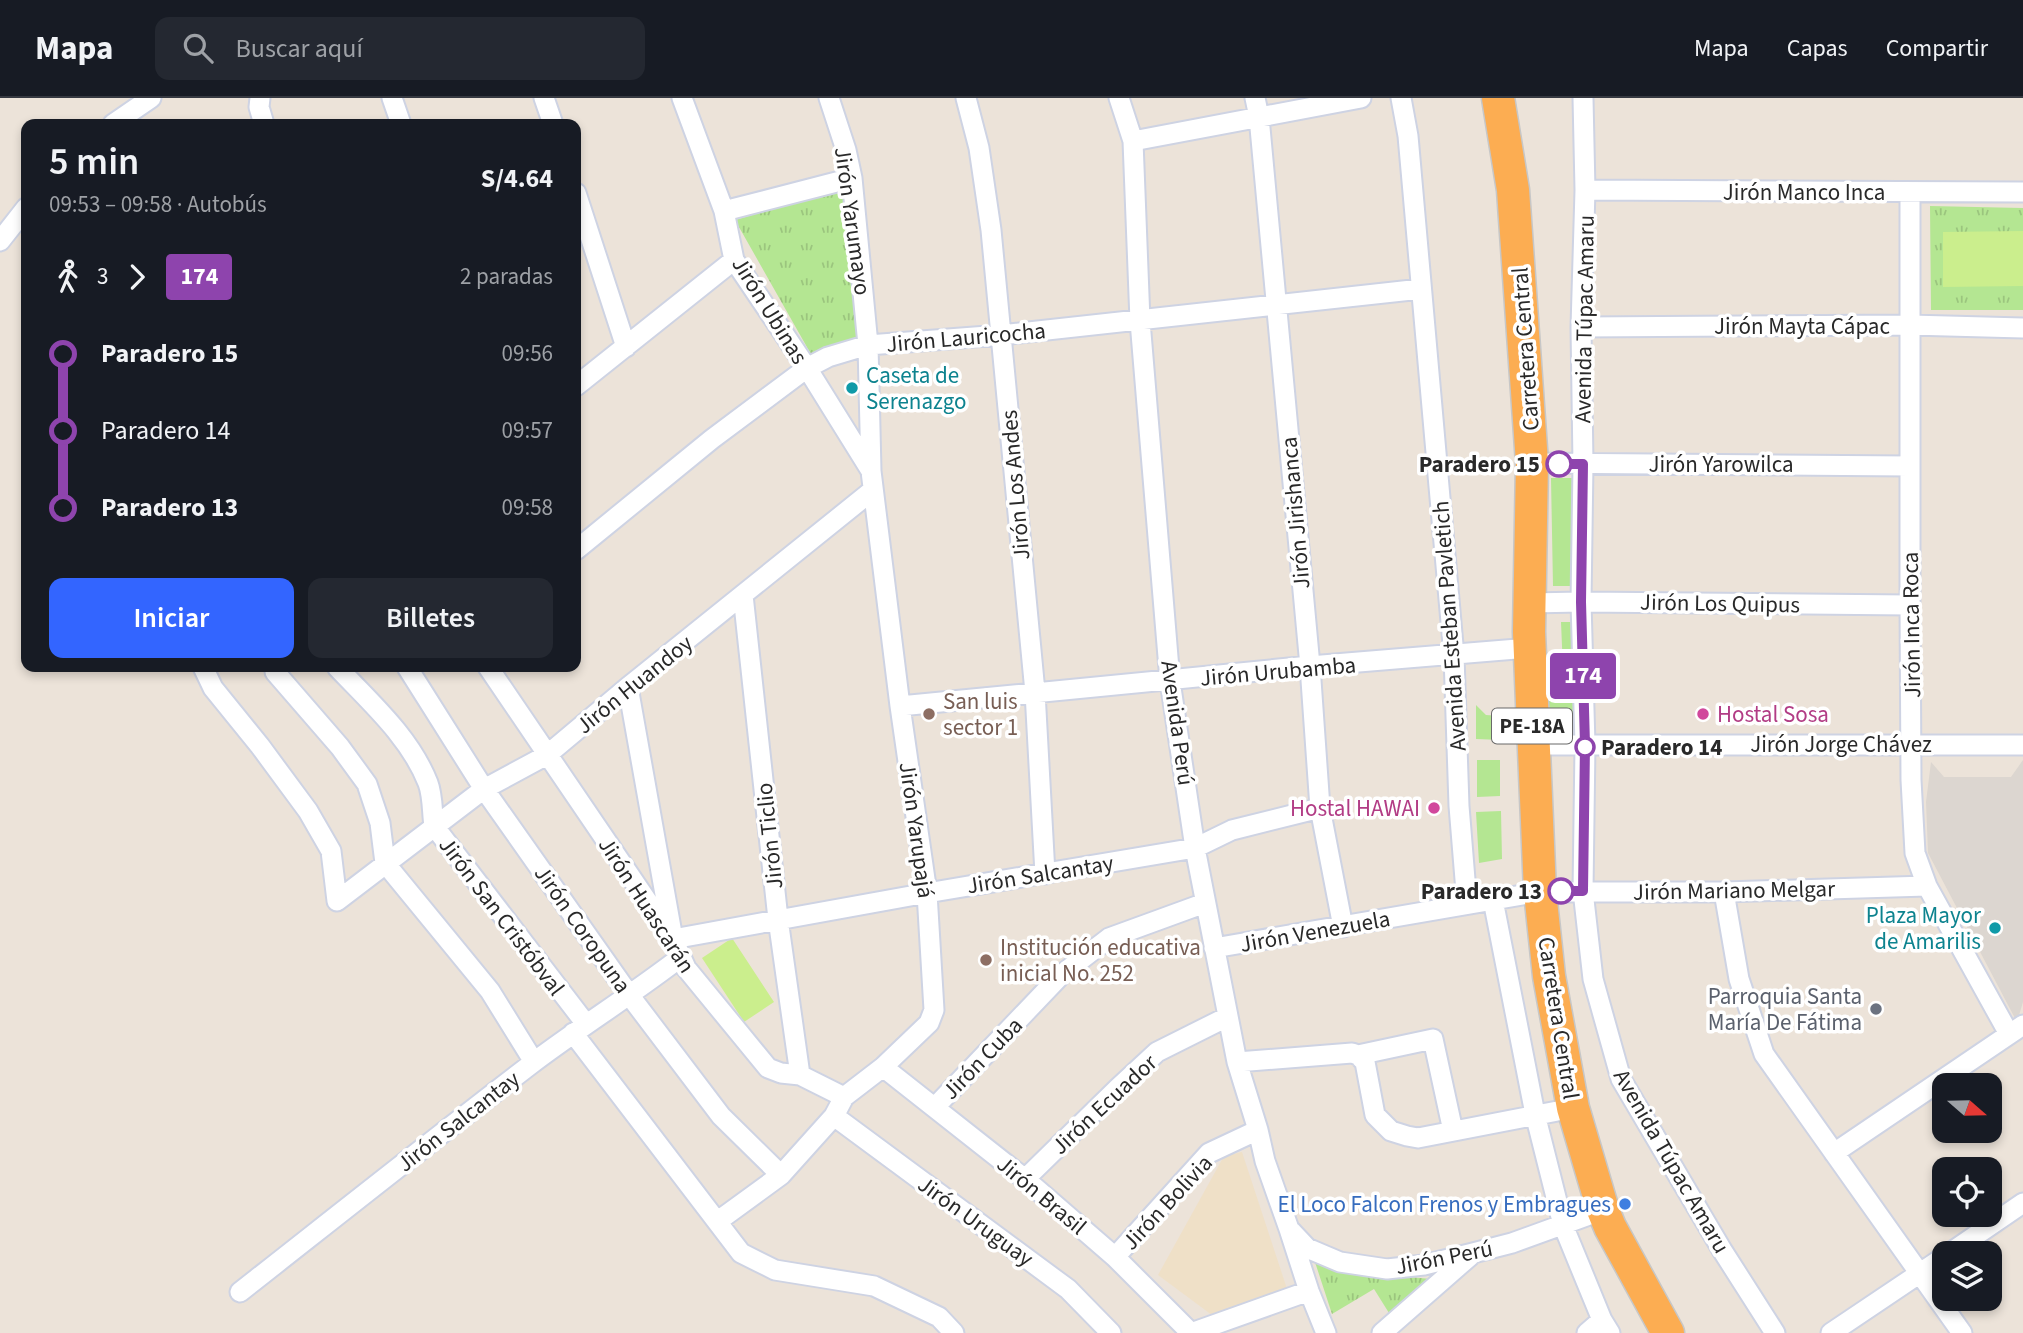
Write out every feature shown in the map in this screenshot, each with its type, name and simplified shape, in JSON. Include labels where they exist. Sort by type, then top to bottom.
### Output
[{"type":"highway","name":"Carretera Central","points":[[1498,98],[1513,190],[1532,463],[1530,648],[1533,745],[1540,892],[1549,976],[1573,1108],[1604,1210],[1610,1227],[1668,1333]]},
{"type":"street","points":[[120,119],[151,98]]},
{"type":"street","points":[[260,98],[263,119]]},
{"type":"street","points":[[392,98],[399,119]]},
{"type":"street","points":[[544,98],[551,119]]},
{"type":"street","name":"Jirón Ubinas","points":[[682,98],[724,211],[734,260],[807,368],[872,480]]},
{"type":"street","name":"Jirón Yarumayo","points":[[830,98],[852,178],[868,345]]},
{"type":"street","name":"Jirón Los Andes","points":[[966,98],[979,148],[991,230],[1035,692],[1045,874]]},
{"type":"street","name":"Avenida Perú","points":[[1119,98],[1133,141],[1140,321],[1171,681],[1195,848],[1237,1062],[1265,1161],[1326,1333]]},
{"type":"street","points":[[1133,141],[1257,107],[1360,98]]},
{"type":"street","name":"Avenida Esteban Pavletich","points":[[1401,98],[1408,136],[1454,656],[1459,806],[1467,904]]},
{"type":"street","name":"Avenida Túpac Amaru","points":[[1583,98],[1583,891],[1592,979],[1621,1079],[1722,1250],[1775,1333]]},
{"type":"street","name":"Jirón Jirishanca","points":[[1257,107],[1310,666],[1320,808],[1343,927]]},
{"type":"street","points":[[724,211],[852,178]]},
{"type":"street","name":"Jirón Manco Inca","points":[[1585,190],[2023,192]]},
{"type":"street","name":"Jirón Inca Roca","points":[[1910,192],[1911,780],[1914,853],[1927,886],[2016,1030]]},
{"type":"street","points":[[581,208],[626,347]]},
{"type":"street","points":[[0,241],[21,214]]},
{"type":"street","points":[[581,382],[734,260]]},
{"type":"street","name":"Jirón Lauricocha","points":[[581,546],[712,439],[807,368],[828,357],[868,345],[1140,321],[1421,289]]},
{"type":"street","name":"Jirón Mayta Cápac","points":[[1581,327],[1910,325],[2023,328]]},
{"type":"street","name":"Jirón Yarupajá","points":[[718,1221],[781,1175],[834,1116],[844,1097],[883,1067],[929,1023],[934,1010],[927,893],[872,480],[868,345]]},
{"type":"street","name":"Jirón Yarowilca","points":[[1532,463],[1910,466]]},
{"type":"street","name":"Jirón Huandoy","points":[[205,672],[213,688],[308,811],[331,851],[337,901],[484,789],[547,755],[743,595],[872,480]]},
{"type":"street","name":"Jirón Ticlio","points":[[743,595],[778,919],[800,1075]]},
{"type":"street","name":"Jirón Los Quipus","points":[[1530,603],[1910,605]]},
{"type":"street","name":"Jirón Urubamba","points":[[900,706],[1310,666],[1530,648]]},
{"type":"street","points":[[275,672],[340,747],[367,784],[380,823],[385,863],[490,991],[534,1062]]},
{"type":"street","name":"Jirón San Cristóbval","points":[[342,672],[394,727],[417,760],[429,786],[434,827],[741,1253],[775,1270],[874,1286],[939,1317],[954,1333]]},
{"type":"street","name":"Jirón Coropuna","points":[[410,672],[484,789],[630,996],[721,1116],[781,1175]]},
{"type":"street","name":"Jirón Huascarán","points":[[491,672],[673,939],[686,968],[768,1068],[781,1073],[800,1075],[844,1097]]},
{"type":"street","points":[[628,687],[673,939]]},
{"type":"street","name":"Jirón Jorge Chávez","points":[[1533,745],[2023,745]]},
{"type":"street","name":"Jirón Salcantay","points":[[673,939],[1195,848],[1232,830],[1320,808]]},
{"type":"street","name":"Jirón Mariano Melgar","points":[[1540,892],[1724,892],[1927,886]]},
{"type":"street","name":"Jirón Venezuela","points":[[1214,948],[1540,892]]},
{"type":"street","points":[[1724,892],[1739,979],[1765,1054],[1962,1333]]},
{"type":"street","points":[[1493,900],[1535,1114],[1563,1225],[1600,1329]]},
{"type":"street","name":"Jirón Cuba","points":[[936,1107],[1061,975],[1109,938],[1205,903]]},
{"type":"street","name":"Jirón Salcantay","points":[[240,1292],[534,1062],[681,957]]},
{"type":"street","name":"Jirón Ecuador","points":[[1025,1179],[1157,1052],[1227,1017]]},
{"type":"street","points":[[1833,1153],[2016,1030]]},
{"type":"street","points":[[1358,1055],[1433,1039],[1453,1131]]},
{"type":"street","points":[[1237,1062],[1352,1053],[1358,1055],[1365,1062],[1375,1115],[1391,1131],[1419,1138],[1573,1108]]},
{"type":"street","name":"Jirón Brasil","points":[[883,1067],[1025,1179],[1115,1257],[1191,1333]]},
{"type":"street","name":"Jirón Uruguay","points":[[834,1116],[1068,1289],[1111,1333]]},
{"type":"street","name":"Jirón Bolivia","points":[[1115,1257],[1209,1153],[1258,1130]]},
{"type":"street","points":[[1968,1241],[2023,1203]]},
{"type":"street","name":"Jirón Perú","points":[[1289,1229],[1307,1248],[1340,1262],[1387,1269],[1424,1265],[1474,1253],[1604,1210]]},
{"type":"street","points":[[1382,1333],[1474,1253]]},
{"type":"street","points":[[1831,1333],[1932,1265]]},
{"type":"street","points":[[1191,1333],[1309,1291]]},
{"type":"shaded area","name":"Plaza Mayor de Amarilis","points":[[2023,760],[2023,1002],[2017,1022],[1928,853],[1926,802],[1931,762],[1944,777],[2011,777]]},
{"type":"shaded area","points":[[1242,1152],[1289,1295],[1224,1324],[1158,1275],[1224,1156]]},
{"type":"green space","points":[[843,188],[859,337],[812,356],[735,220]]},
{"type":"green space","points":[[1930,206],[2023,208],[2023,310],[1931,310]]},
{"type":"green space","points":[[2023,231],[2023,286],[1943,287],[1943,232]]},
{"type":"green space","points":[[1551,478],[1572,478],[1574,586],[1553,586]]},
{"type":"green space","points":[[1561,622],[1573,622],[1575,727],[1554,726],[1546,720],[1544,694],[1564,694]]},
{"type":"green space","points":[[1476,705],[1486,715],[1501,716],[1501,740],[1476,739]]},
{"type":"green space","points":[[1477,760],[1500,760],[1500,796],[1477,797]]},
{"type":"green space","points":[[1501,811],[1502,859],[1479,863],[1476,812]]},
{"type":"green space","points":[[732,938],[774,1002],[744,1022],[702,958]]},
{"type":"green space","points":[[1313,1256],[1376,1274],[1442,1280],[1399,1329],[1374,1289],[1332,1314]]},
{"type":"bus line","name":"174","points":[[1559,464],[1583,464],[1581,602],[1585,745],[1583,891],[1561,891]]},
{"type":"place","name":"Caseta de Serenazgo","points":[[852,388]]},
{"type":"place","name":"Paradero 15","points":[[1559,464]]},
{"type":"place","name":"San luis sector 1","points":[[929,714]]},
{"type":"place","name":"Hostal Sosa","points":[[1703,714]]},
{"type":"place","name":"Paradero 14","points":[[1585,747]]},
{"type":"place","name":"Hostal HAWAI","points":[[1434,808]]},
{"type":"place","name":"Paradero 13","points":[[1561,891]]},
{"type":"place","name":"Plaza Mayor de Amarilis","points":[[1995,928]]},
{"type":"place","name":"Institución educativa inicial No. 252","points":[[986,960]]},
{"type":"place","name":"Parroquia Santa María De Fátima","points":[[1876,1009]]},
{"type":"place","name":"El Loco Falcon Frenos y Embragues","points":[[1625,1204]]}]
